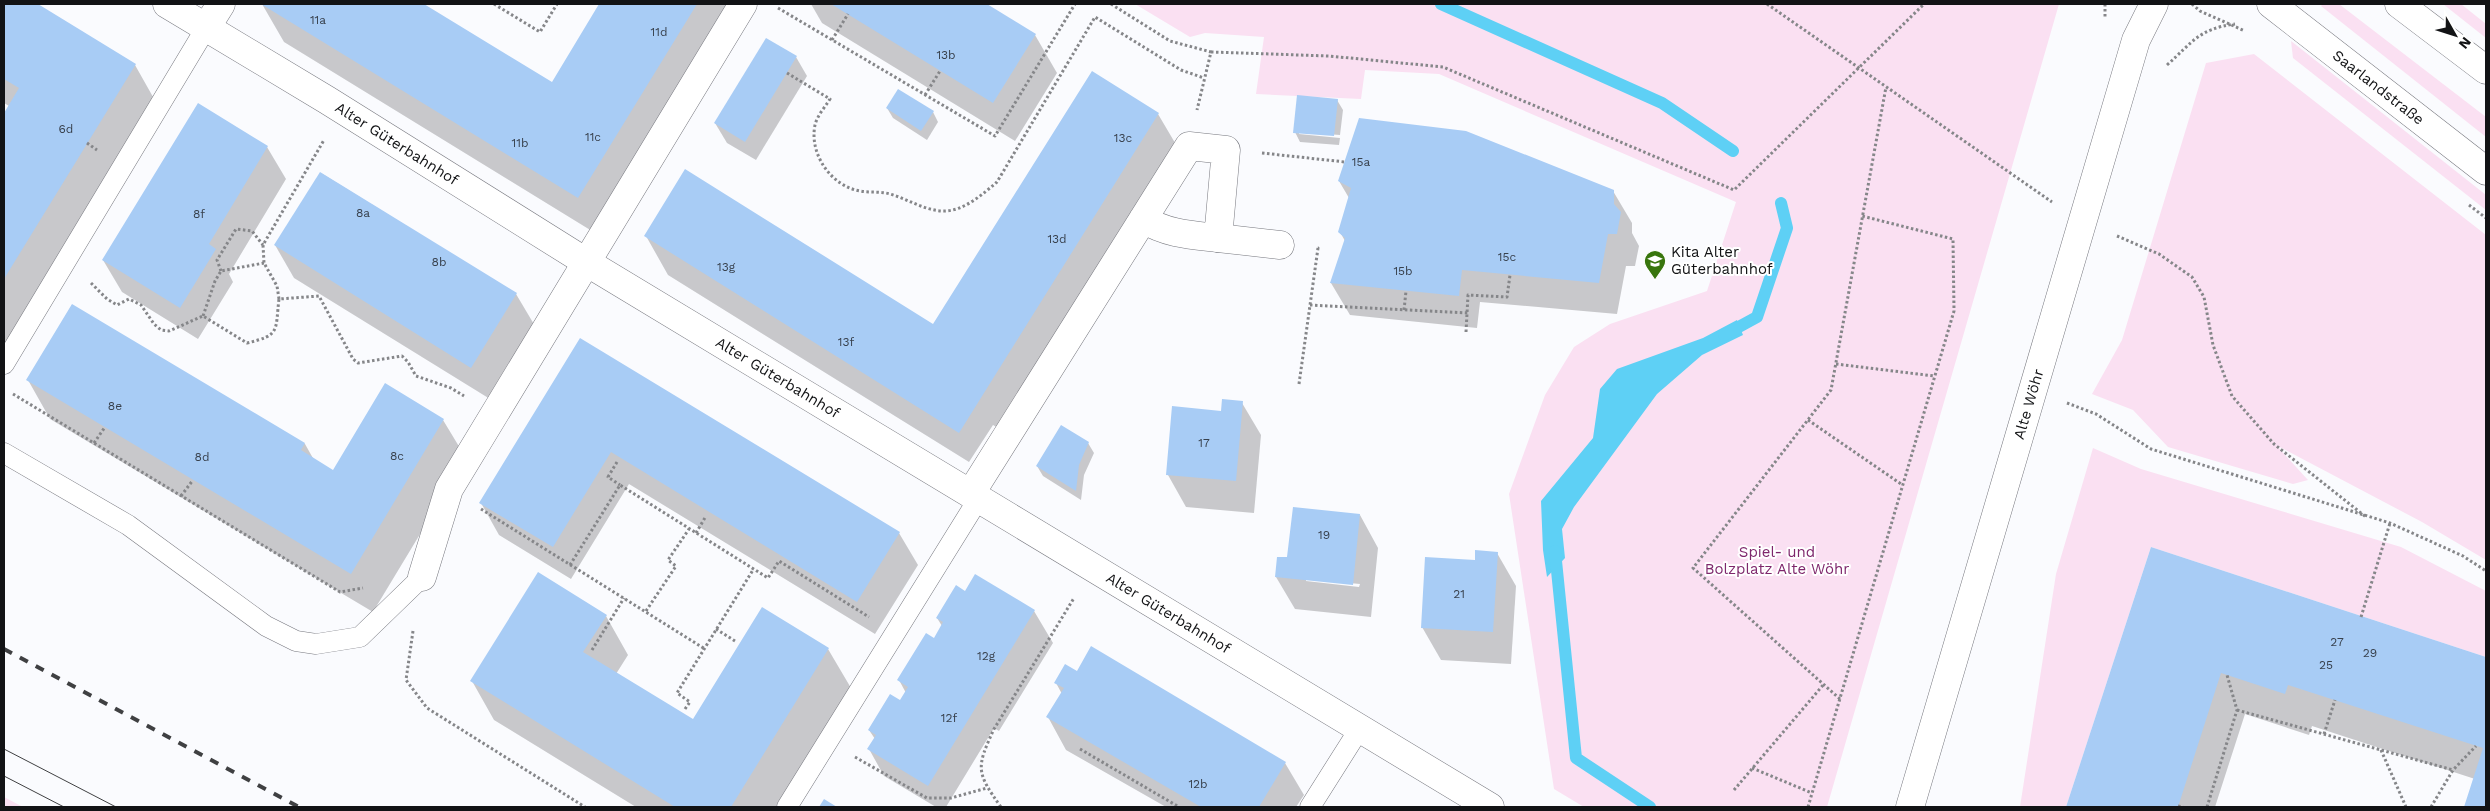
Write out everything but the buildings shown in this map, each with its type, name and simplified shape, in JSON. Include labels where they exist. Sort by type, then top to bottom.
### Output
[{"type":"street","name":"Alter Güterbahnhof","points":[[167,4],[342,109],[586,262],[1490,807]]},
{"type":"street","points":[[206,28],[221,4]]},
{"type":"street","points":[[422,577],[449,490],[743,4]]},
{"type":"street","name":"Alte Wöhr","points":[[1910,807],[2136,40],[2154,4]]},
{"type":"street","name":"Saarlandstraße","points":[[2272,4],[2486,171]]},
{"type":"street","points":[[2399,4],[2486,70]]},
{"type":"street","points":[[975,495],[1188,146],[1226,150],[1218,238]]},
{"type":"street","points":[[1143,219],[1158,228],[1175,234],[1280,245]]},
{"type":"lane","points":[[4,364],[206,28]]},
{"type":"lane","points":[[4,453],[128,525],[266,626],[296,641],[316,644],[360,637],[422,577]]},
{"type":"lane","points":[[786,807],[895,632],[975,495]]},
{"type":"lane","points":[[1310,807],[1360,728]]},
{"type":"path","points":[[496,4],[540,32],[557,4]]},
{"type":"path","points":[[771,4],[995,136],[1075,4]]},
{"type":"path","points":[[1111,4],[1170,40],[1211,52],[1330,56],[1443,67],[1734,190],[1924,4]]},
{"type":"path","points":[[1767,4],[2082,222],[2159,254],[2192,277],[2204,297],[2213,345],[2232,396],[2274,444],[2366,516]]},
{"type":"path","points":[[2192,4],[2200,10]]},
{"type":"path","points":[[832,40],[848,14]]},
{"type":"path","points":[[787,73],[830,99],[816,123],[813,139],[818,157],[826,170],[841,182],[858,191],[885,192],[905,198],[922,207],[945,211],[964,206],[996,182],[1095,17],[1181,70],[1204,78]]},
{"type":"path","points":[[2166,66],[2195,38],[2214,27],[2235,24]]},
{"type":"path","points":[[1200,98],[1211,52]]},
{"type":"path","points":[[925,95],[940,71]]},
{"type":"path","points":[[1840,699],[1693,568],[1831,390],[1886,86]]},
{"type":"path","points":[[203,316],[247,343],[268,338],[275,330],[279,299],[277,286],[264,263],[264,245],[342,109]]},
{"type":"path","points":[[1226,150],[1345,162]]},
{"type":"path","points":[[1808,807],[1901,484],[1954,311],[1953,239],[1862,216]]},
{"type":"path","points":[[221,270],[217,260],[236,229],[252,231],[264,245]]},
{"type":"path","points":[[1280,245],[1318,248],[1299,384]]},
{"type":"path","points":[[221,270],[264,263]]},
{"type":"path","points":[[63,266],[93,284],[107,299],[117,305],[129,299],[137,301],[161,330],[169,331],[203,316],[215,281],[221,270]]},
{"type":"path","points":[[1466,332],[1468,295],[1507,297],[1510,275]]},
{"type":"path","points":[[1404,310],[1406,291]]},
{"type":"path","points":[[279,299],[319,296],[353,359],[358,363],[402,356],[416,376],[451,388],[495,414]]},
{"type":"path","points":[[1310,305],[1468,313]]},
{"type":"path","points":[[1836,364],[1934,376]]},
{"type":"path","points":[[2032,389],[2096,414],[2151,449],[2390,523],[2463,556],[2486,571]]},
{"type":"path","points":[[12,394],[340,592],[367,587]]},
{"type":"path","points":[[1808,420],[1901,484]]},
{"type":"path","points":[[94,443],[105,427]]},
{"type":"path","points":[[616,462],[608,477],[753,570],[768,578],[779,561],[895,632]]},
{"type":"path","points":[[181,496],[193,480]]},
{"type":"path","points":[[570,565],[620,486]]},
{"type":"path","points":[[449,490],[705,648]]},
{"type":"path","points":[[696,533],[706,516]]},
{"type":"path","points":[[2361,617],[2390,523]]},
{"type":"path","points":[[646,612],[676,566],[668,560],[689,528]]},
{"type":"path","points":[[1001,807],[987,788],[980,766],[983,752],[994,729],[1092,568]]},
{"type":"path","points":[[685,709],[690,702],[677,693],[753,570]]},
{"type":"path","points":[[422,577],[406,680],[427,708],[585,807]]},
{"type":"path","points":[[592,650],[624,598]]},
{"type":"path","points":[[716,629],[736,641]]},
{"type":"path","points":[[2207,807],[2236,710],[2227,675]]},
{"type":"path","points":[[1734,790],[1824,684]]},
{"type":"path","points":[[2324,734],[2335,700]]},
{"type":"path","points":[[2236,710],[2454,770]]},
{"type":"path","points":[[828,740],[927,798],[951,798],[987,788]]},
{"type":"path","points":[[2431,807],[2454,770],[2476,746]]},
{"type":"path","points":[[1080,749],[1179,807]]},
{"type":"path","points":[[2381,750],[2406,807]]},
{"type":"path","points":[[1752,768],[1812,793]]},
{"type":"green space","name":"Spiel- und Bolzplatz Alte Wöhr","points":[[1135,4],[2059,4],[1827,807],[1584,807],[1554,789],[1509,494],[1545,395],[1574,347],[1610,324],[1707,291],[1736,202],[1439,74],[1365,70],[1361,99],[1256,94],[1264,37],[1205,33],[1190,37]]},
{"type":"green space","points":[[2323,4],[2339,4],[2486,117],[2486,137],[2321,6]]},
{"type":"green space","points":[[2443,4],[2461,4],[2486,24],[2486,38]]},
{"type":"green space","points":[[2291,41],[2486,195],[2486,210],[2293,58]]},
{"type":"green space","points":[[2254,54],[2486,235],[2486,560],[2422,522],[2276,445],[2308,480],[2293,484],[2168,447],[2133,410],[2092,394],[2122,340],[2206,63]]},
{"type":"green space","points":[[2093,448],[2141,469],[2401,547],[2486,591],[2486,657],[2151,547],[2066,807],[2020,807],[2056,574]]},
{"type":"green space","points":[[4,797],[23,807],[4,807]]},
{"type":"water","points":[[1737,320],[1743,335],[1702,355],[1657,394],[1574,507],[1562,529],[1565,558],[1547,577],[1543,550],[1541,501],[1593,438],[1600,389],[1617,369],[1703,338]]},
{"type":"waterway","points":[[1441,4],[1662,103],[1733,151]]},
{"type":"waterway","points":[[1724,335],[1757,317],[1787,228],[1781,203]]},
{"type":"waterway","points":[[1555,551],[1576,758],[1650,807]]},
{"type":"tram line","points":[[4,749],[116,807]]},
{"type":"tram line","points":[[4,776],[64,807]]},
{"type":"railway","points":[[4,649],[299,807]]},
{"type":"place","name":"Kita Alter Güterbahnhof","points":[[1655,280]]}]
